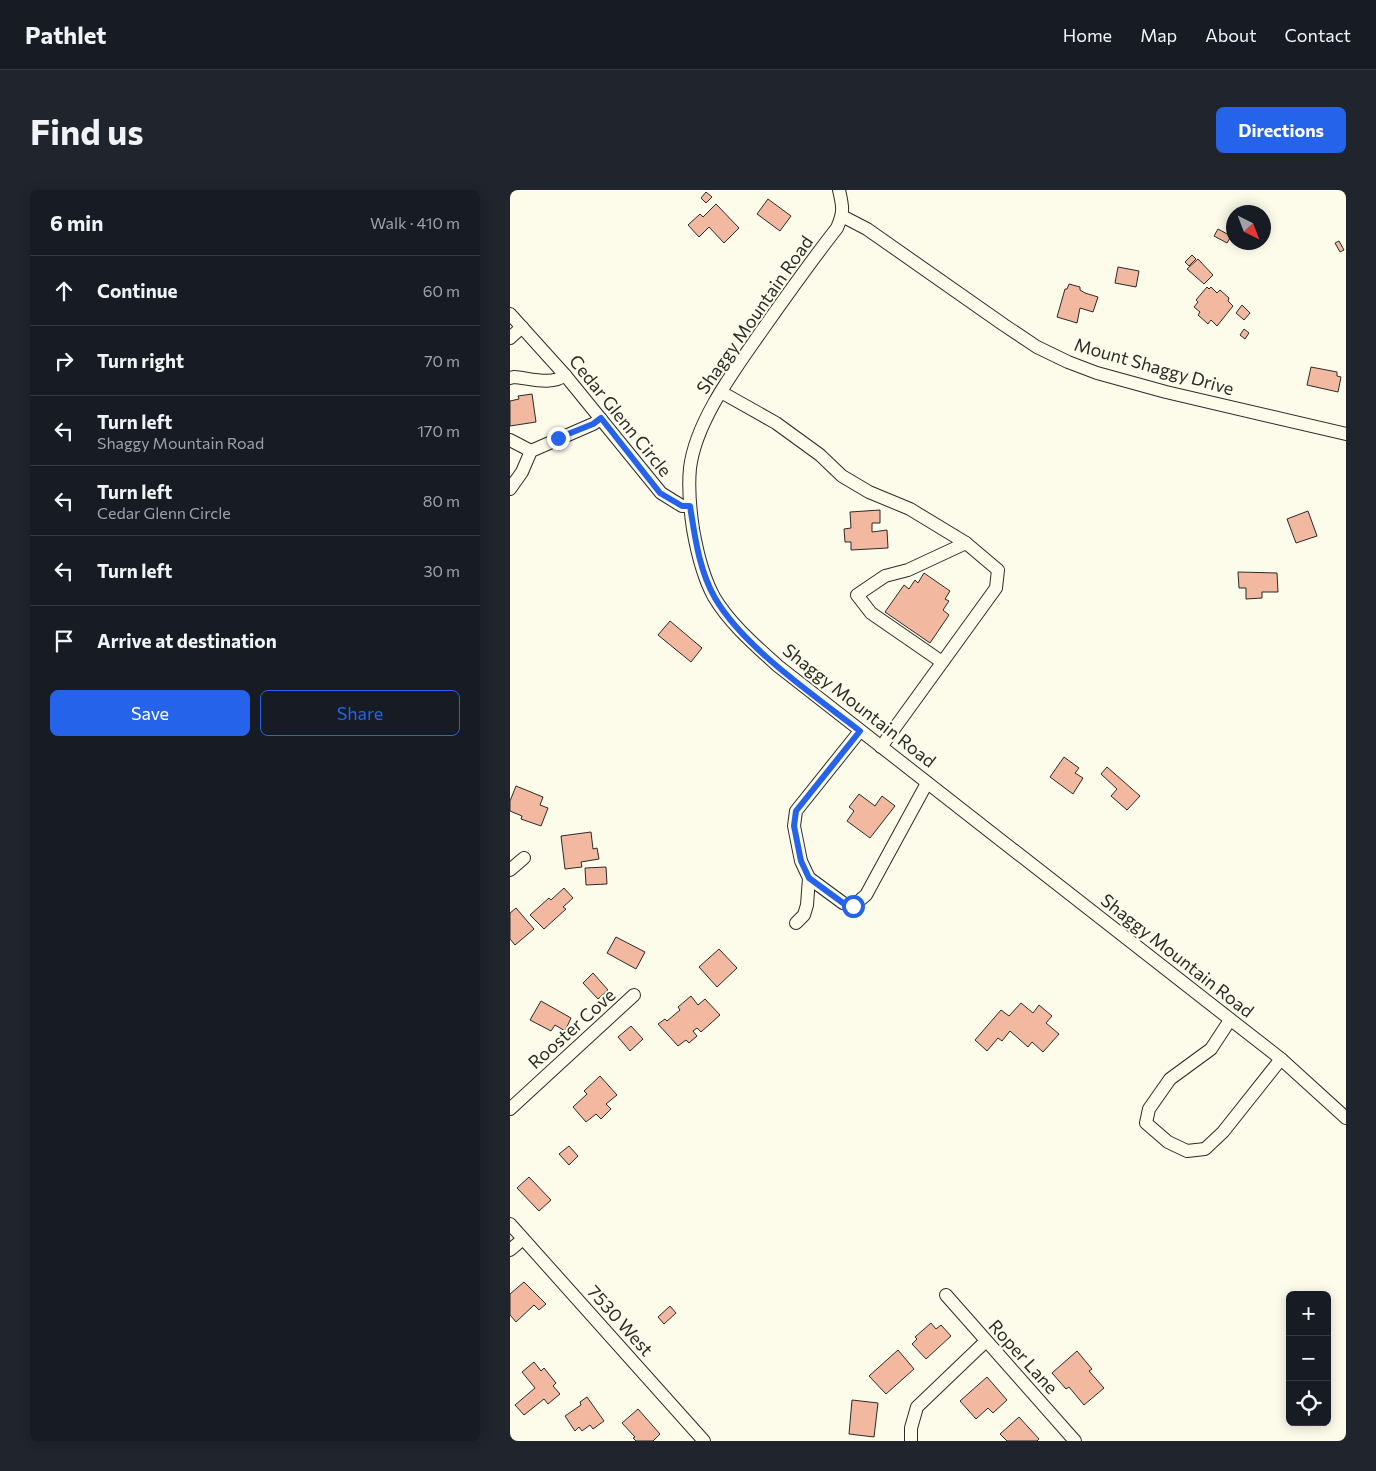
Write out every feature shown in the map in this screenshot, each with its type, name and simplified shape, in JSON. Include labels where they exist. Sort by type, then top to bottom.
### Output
[{"type":"street","points":[[839,190],[843,208],[842,216]]},
{"type":"street","name":"Shaggy Mountain Road","points":[[842,216],[837,228],[734,371],[709,413],[697,443],[691,466],[690,506],[701,565],[714,597],[731,621],[778,666],[1281,1059],[1346,1118]]},
{"type":"street","name":"Mount Shaggy Drive","points":[[842,216],[867,229],[1004,325],[1037,346],[1068,362],[1166,392],[1346,434]]},
{"type":"street","name":"Cedar Glenn Circle","points":[[510,314],[565,374],[660,493],[682,506],[690,506]]},
{"type":"street","points":[[510,338],[522,327]]},
{"type":"street","points":[[510,378],[547,381],[560,379],[565,374]]},
{"type":"street","points":[[721,392],[776,422],[820,454],[849,480],[869,492],[910,509],[966,543],[998,570],[996,588],[881,747]]},
{"type":"street","points":[[510,489],[522,472],[531,451],[593,424],[601,418]]},
{"type":"street","points":[[510,440],[531,451]]},
{"type":"street","points":[[942,662],[871,613],[857,596],[885,576],[908,570],[966,543]]},
{"type":"street","points":[[796,923],[804,915],[808,905],[809,878],[801,861],[794,826],[796,811],[860,731]]},
{"type":"street","points":[[809,878],[843,903],[853,906],[866,895],[927,783]]},
{"type":"street","points":[[510,870],[524,858]]},
{"type":"street","name":"Rooster Cove","points":[[510,1109],[634,995]]},
{"type":"street","points":[[1230,1020],[1211,1050],[1170,1079],[1149,1109],[1146,1123],[1168,1142],[1187,1151],[1205,1149],[1223,1132],[1281,1059]]},
{"type":"street","name":"7530 West","points":[[510,1224],[704,1441]]},
{"type":"street","points":[[510,1250],[523,1239]]},
{"type":"street","name":"Roper Lane","points":[[946,1295],[1075,1441]]},
{"type":"street","points":[[911,1441],[913,1416],[917,1407],[986,1341]]},
{"type":"building","points":[[706,192],[712,197],[706,203],[701,198]]},
{"type":"building","points":[[768,199],[791,216],[780,231],[757,214]]},
{"type":"building","points":[[716,204],[739,228],[724,243],[709,227],[699,237],[688,225],[700,214],[703,217]]},
{"type":"building","points":[[1218,229],[1226,233],[1226,242],[1214,236]]},
{"type":"building","points":[[1339,241],[1344,250],[1340,252],[1335,243]]},
{"type":"building","points":[[1192,255],[1196,259],[1189,266],[1185,262]]},
{"type":"building","points":[[1198,259],[1213,275],[1204,284],[1187,269]]},
{"type":"building","points":[[1118,267],[1139,271],[1136,287],[1115,283]]},
{"type":"building","points":[[1069,284],[1080,287],[1080,290],[1085,293],[1098,297],[1093,312],[1080,308],[1077,323],[1057,317],[1065,289],[1067,289]]},
{"type":"building","points":[[1207,287],[1209,289],[1211,287],[1217,293],[1220,290],[1229,298],[1228,301],[1233,306],[1217,326],[1211,320],[1208,324],[1198,315],[1200,312],[1194,307],[1198,302],[1196,300]]},
{"type":"building","points":[[1242,305],[1250,313],[1244,320],[1236,313]]},
{"type":"building","points":[[1244,329],[1249,333],[1245,339],[1240,335]]},
{"type":"building","points":[[1311,367],[1337,372],[1337,376],[1341,377],[1338,392],[1307,385]]},
{"type":"building","points":[[532,394],[536,422],[510,426],[510,401],[519,399],[518,396]]},
{"type":"building","points":[[880,510],[880,523],[872,523],[872,532],[887,530],[888,548],[851,550],[851,542],[845,542],[844,529],[851,528],[850,512]]},
{"type":"building","points":[[1308,511],[1317,536],[1296,543],[1287,519]]},
{"type":"building","points":[[1238,572],[1277,573],[1278,592],[1262,592],[1262,598],[1246,599],[1246,588],[1239,588]]},
{"type":"building","points":[[924,573],[950,591],[945,599],[949,601],[943,610],[949,615],[930,643],[885,612],[904,585],[909,589],[915,580],[918,583]]},
{"type":"building","points":[[670,621],[702,648],[691,662],[658,635]]},
{"type":"building","points":[[1064,757],[1079,768],[1075,773],[1083,778],[1073,794],[1050,777]]},
{"type":"building","points":[[1107,767],[1140,796],[1127,810],[1111,796],[1117,789],[1101,774]]},
{"type":"building","points":[[516,786],[543,797],[540,805],[548,808],[541,826],[521,819],[522,816],[510,811],[510,801]]},
{"type":"building","points":[[859,794],[875,806],[882,796],[895,806],[870,838],[847,821],[854,811],[849,807]]},
{"type":"building","points":[[591,832],[593,849],[597,848],[599,859],[581,862],[582,867],[565,869],[561,836]]},
{"type":"building","points":[[606,867],[607,884],[586,885],[585,868]]},
{"type":"building","points":[[564,888],[573,898],[563,907],[566,909],[544,929],[530,915]]},
{"type":"building","points":[[516,908],[534,929],[515,945],[510,939],[510,913]]},
{"type":"building","points":[[616,937],[645,952],[636,969],[607,953]]},
{"type":"building","points":[[719,949],[737,968],[717,987],[699,967]]},
{"type":"building","points":[[593,973],[608,990],[598,999],[583,983]]},
{"type":"building","points":[[691,996],[698,1005],[705,999],[720,1015],[701,1032],[697,1028],[693,1031],[697,1036],[689,1043],[686,1040],[678,1046],[658,1024],[665,1019],[667,1021],[680,1010],[678,1007]]},
{"type":"building","points":[[541,1001],[571,1018],[565,1031],[555,1025],[551,1031],[530,1020]]},
{"type":"building","points":[[1021,1003],[1033,1013],[1039,1005],[1052,1016],[1046,1023],[1059,1034],[1043,1052],[1032,1042],[1028,1047],[1010,1031],[1002,1041],[998,1038],[987,1051],[975,1040],[1001,1010],[1009,1016]]},
{"type":"building","points":[[631,1026],[643,1039],[630,1051],[618,1037]]},
{"type":"building","points":[[600,1076],[617,1095],[606,1104],[611,1109],[601,1119],[596,1114],[586,1122],[573,1107],[587,1094],[584,1091]]},
{"type":"building","points":[[569,1146],[578,1156],[569,1165],[559,1154]]},
{"type":"building","points":[[529,1177],[551,1200],[539,1211],[517,1188]]},
{"type":"building","points":[[524,1282],[546,1304],[539,1310],[534,1305],[516,1322],[510,1315],[510,1294]]},
{"type":"building","points":[[670,1306],[676,1313],[664,1324],[658,1317]]},
{"type":"building","points":[[931,1323],[936,1329],[941,1325],[951,1336],[926,1359],[912,1344],[917,1339],[915,1337]]},
{"type":"building","points":[[898,1350],[914,1369],[886,1394],[869,1376]]},
{"type":"building","points":[[1077,1351],[1092,1369],[1089,1371],[1104,1388],[1084,1405],[1069,1387],[1066,1389],[1052,1373]]},
{"type":"building","points":[[534,1362],[541,1371],[544,1368],[556,1383],[553,1386],[560,1394],[548,1404],[544,1399],[524,1415],[515,1405],[535,1388],[522,1372]]},
{"type":"building","points":[[987,1377],[1007,1400],[993,1413],[988,1408],[976,1419],[960,1401]]},
{"type":"building","points":[[587,1397],[604,1421],[593,1429],[590,1425],[582,1431],[579,1427],[575,1431],[565,1416],[581,1405],[580,1402]]},
{"type":"building","points":[[852,1400],[878,1403],[874,1437],[849,1434]]},
{"type":"building","points":[[638,1409],[660,1434],[653,1441],[636,1441],[633,1438],[635,1437],[622,1423]]},
{"type":"building","points":[[1019,1417],[1039,1439],[1037,1441],[1007,1441],[1000,1434]]},
{"type":"route","points":[[558,438],[593,424],[601,418],[660,493],[682,506],[690,506],[701,565],[714,597],[731,621],[778,666],[860,731],[796,811],[794,826],[801,861],[809,878],[843,903],[853,906]]}]
